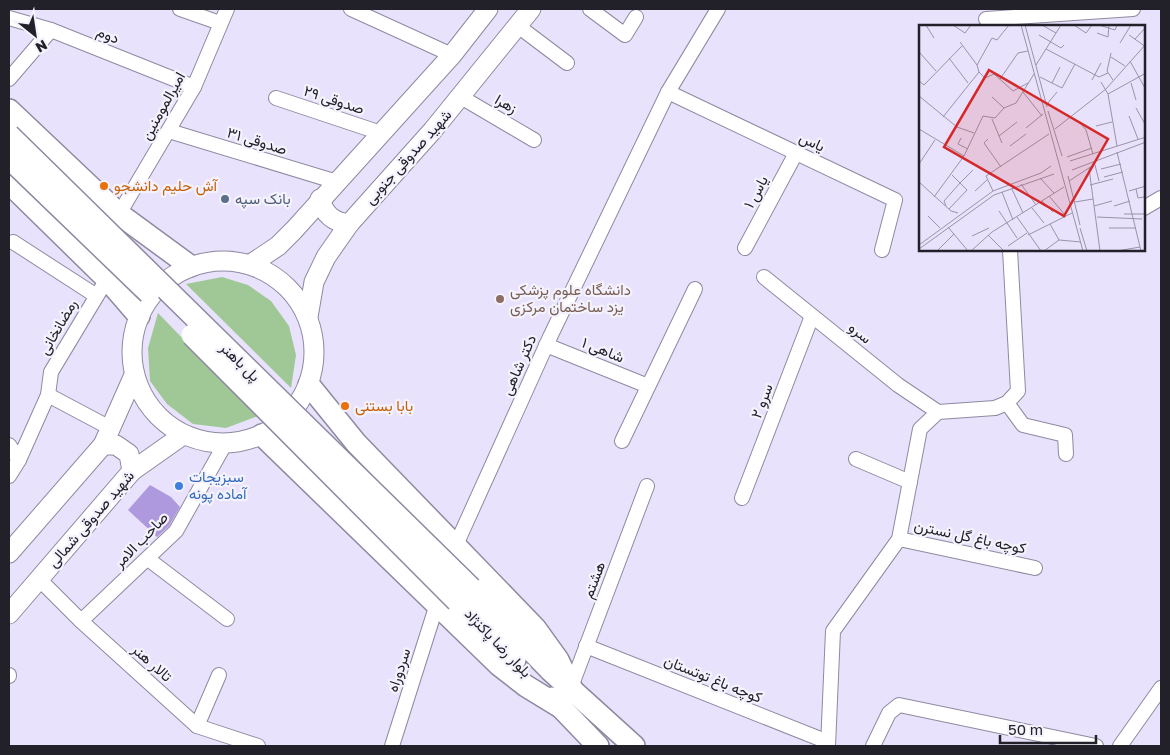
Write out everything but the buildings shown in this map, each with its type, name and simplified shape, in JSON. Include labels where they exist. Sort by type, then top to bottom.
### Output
[{"type":"main road","points":[[250,264],[278,246],[452,55],[488,9]]},
{"type":"main road","name":"شهید صدوقی جنوبی","points":[[308,316],[314,282],[326,257],[349,224],[461,97],[531,9]]},
{"type":"main road","points":[[9,110],[119,214],[190,266]]},
{"type":"main road","name":"پل باهنر","points":[[9,135],[455,598]]},
{"type":"main road","name":"پل باهنر","points":[[9,158],[183,326],[455,598]]},
{"type":"main road","points":[[9,183],[101,287],[139,316]]},
{"type":"main road","points":[[320,199],[324,210],[331,218],[349,224]]},
{"type":"main road","points":[[101,287],[149,236]]},
{"type":"main road","points":[[220,260],[250,264],[285,284],[308,316],[315,350],[309,384],[290,414],[262,435],[225,444],[183,435],[152,410],[134,375],[131,345],[139,316],[160,286],[190,266],[220,260]]},
{"type":"main road","points":[[11,545],[107,437],[134,375]]},
{"type":"main road","points":[[309,384],[356,443],[535,628],[558,660],[570,687]]},
{"type":"main road","name":"شهید صدوقی شمالی","points":[[9,614],[132,471],[183,435]]},
{"type":"main road","points":[[262,435],[313,483],[455,598],[499,665],[526,686],[562,708]]},
{"type":"main road","points":[[107,437],[129,454],[132,471]]},
{"type":"main road","points":[[313,483],[356,443]]},
{"type":"main road","name":"بلوار رضا پاکنژاد","points":[[455,598],[544,677]]},
{"type":"main road","points":[[544,677],[570,687],[634,746]]},
{"type":"main road","points":[[544,677],[562,708],[598,746]]},
{"type":"street","points":[[180,9],[220,23]]},
{"type":"street","name":"امیرالمومنین","points":[[119,214],[194,87],[227,9]]},
{"type":"street","points":[[351,9],[452,55]]},
{"type":"street","points":[[590,9],[625,35],[636,17]]},
{"type":"street","name":"دکتر شاهی","points":[[456,545],[546,345],[668,92],[718,9]]},
{"type":"street","points":[[986,18],[1133,9]]},
{"type":"street","name":"دوم","points":[[9,18],[51,30],[194,87]]},
{"type":"street","points":[[518,26],[567,63]]},
{"type":"street","points":[[9,79],[51,30]]},
{"type":"street","name":"یاس","points":[[668,92],[895,200],[882,250]]},
{"type":"street","name":"زهرا","points":[[461,97],[534,140]]},
{"type":"street","name":"صدوقی ۲۹","points":[[276,98],[381,133]]},
{"type":"street","name":"صدوقی ۳۱","points":[[169,131],[337,182]]},
{"type":"street","name":"یاس ۱","points":[[745,248],[796,153]]},
{"type":"street","points":[[1145,207],[1161,198]]},
{"type":"street","points":[[13,242],[101,287]]},
{"type":"street","points":[[828,744],[833,631],[899,538],[920,429],[938,412],[995,408],[1007,403],[1018,391],[1010,251]]},
{"type":"street","name":"سرو","points":[[764,277],[898,385],[938,412]]},
{"type":"street","name":"رمضانخانی","points":[[9,476],[19,460],[48,395],[51,372],[101,287]]},
{"type":"street","points":[[622,441],[695,289]]},
{"type":"street","name":"سرو ۲","points":[[742,498],[812,316]]},
{"type":"street","name":"شاهی ۱","points":[[546,345],[648,386]]},
{"type":"street","points":[[48,395],[107,437]]},
{"type":"street","points":[[1007,403],[1023,425],[1065,435],[1066,454]]},
{"type":"street","name":"صاحب الامر","points":[[81,621],[176,531],[225,444]]},
{"type":"street","points":[[9,445],[19,460]]},
{"type":"street","points":[[856,459],[910,482]]},
{"type":"street","name":"هشتم","points":[[570,687],[647,486]]},
{"type":"street","name":"کوچه باغ گل نسترن","points":[[899,538],[1035,568]]},
{"type":"street","points":[[148,559],[227,619]]},
{"type":"street","name":"تالار هنر","points":[[39,579],[81,621],[197,726],[258,746]]},
{"type":"street","name":"سردوراه","points":[[392,746],[455,598]]},
{"type":"street","name":"کوچه باغ توتستان","points":[[586,646],[828,744]]},
{"type":"street","points":[[197,726],[219,675]]},
{"type":"street","points":[[1120,746],[1161,688]]},
{"type":"street","points":[[872,746],[889,713],[899,705],[1054,743],[1096,746]]},
{"type":"green space","points":[[222,277],[248,285],[271,301],[289,326],[296,355],[291,388],[186,284]]},
{"type":"green space","points":[[158,313],[258,416],[226,428],[193,424],[167,404],[150,381],[148,348]]},
{"type":"place","name":"آش حلیم دانشجو","points":[[104,186]]},
{"type":"place","name":"بانک سپه","points":[[225,199]]},
{"type":"place","name":"دانشگاه علوم پزشکی یزد ساختمان مرکزی","points":[[500,299]]},
{"type":"place","name":"بابا بستنی","points":[[345,406]]},
{"type":"place","name":"سبزیجات آماده پونه","points":[[179,486]]}]
